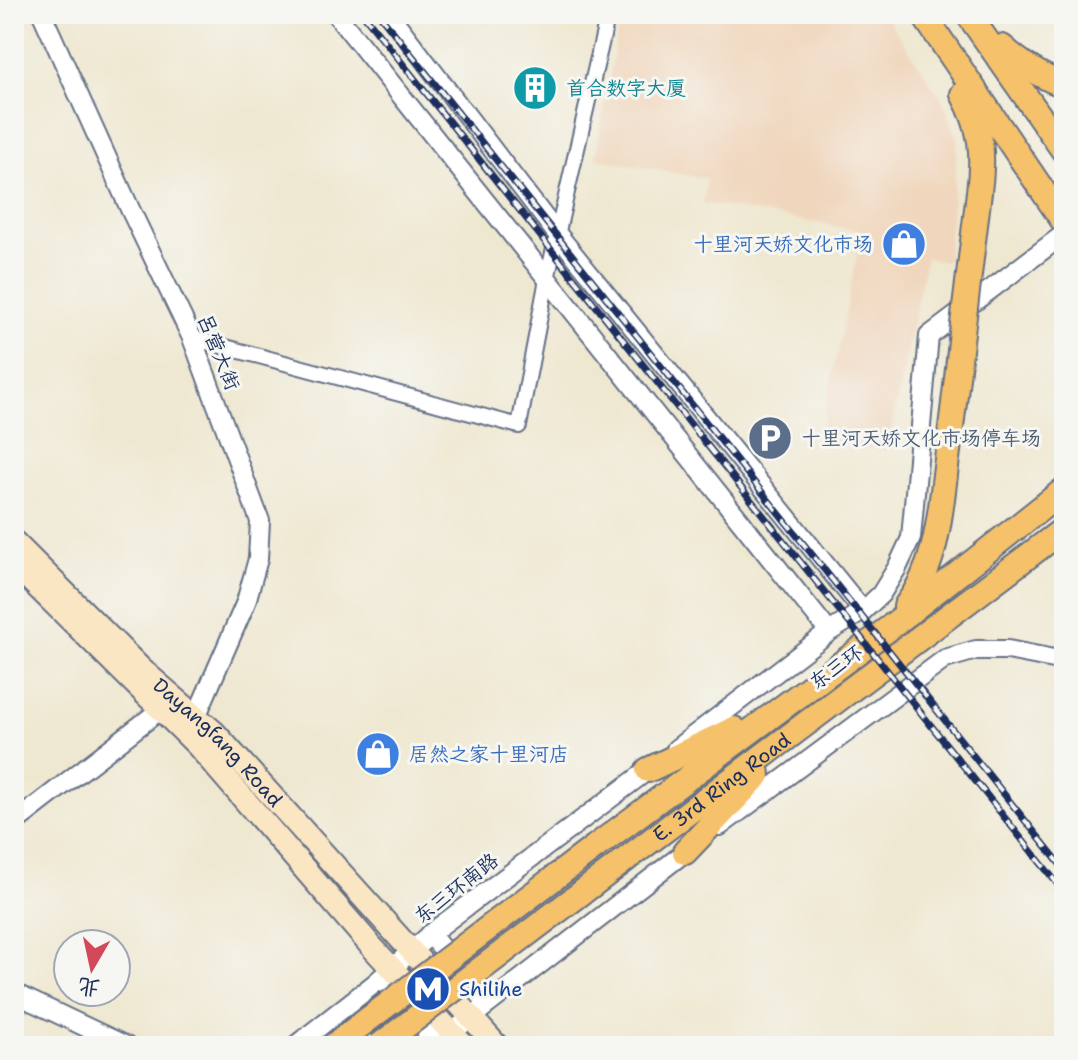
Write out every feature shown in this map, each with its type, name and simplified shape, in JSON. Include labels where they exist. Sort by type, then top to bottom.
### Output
[{"type":"highway","points":[[888,629],[917,591],[931,562],[938,530],[982,164],[981,133],[922,14]]},
{"type":"highway","points":[[922,14],[1063,224]]},
{"type":"highway","points":[[972,19],[1020,63],[1048,80],[1064,85]]},
{"type":"highway","points":[[972,19],[1064,151]]},
{"type":"highway","points":[[888,629],[1064,490]]},
{"type":"highway","name":"E. 3rd Ring Road","points":[[379,1046],[1064,529]]},
{"type":"highway","name":"东三环","points":[[783,705],[888,629]]},
{"type":"highway","points":[[648,770],[783,705]]},
{"type":"highway","name":"E. 3rd Ring Road","points":[[333,1046],[783,705]]},
{"type":"highway","points":[[685,852],[802,727]]},
{"type":"main road","name":"Dayangfang Road","points":[[14,542],[141,669],[214,732],[410,952],[480,1012],[497,1046]]},
{"type":"main road","name":"Dayangfang Road","points":[[14,564],[198,746],[447,1042]]},
{"type":"street","name":"吕营大街","points":[[42,14],[192,338],[260,521],[258,559],[246,602],[196,717]]},
{"type":"street","points":[[336,14],[829,632]]},
{"type":"street","points":[[389,14],[559,236],[863,611]]},
{"type":"street","points":[[192,338],[519,426],[547,279],[608,14]]},
{"type":"street","name":"东三环南路","points":[[295,1046],[387,973],[430,934],[829,632],[863,611],[881,594],[911,538],[929,336],[1063,224]]},
{"type":"street","points":[[447,1042],[480,1012],[685,852],[945,659],[976,650],[1008,650],[1064,661]]},
{"type":"street","points":[[14,823],[160,710]]},
{"type":"street","points":[[430,934],[480,1012]]},
{"type":"street","points":[[14,993],[126,1046]]},
{"type":"shaded area","name":"十里河天娇文化市场","points":[[621,14],[884,14],[942,99],[958,141],[947,262],[926,258],[887,450],[820,438],[862,231],[703,203],[707,179],[595,158]]},
{"type":"railway","points":[[363,14],[1064,892]]},
{"type":"railway","points":[[379,14],[1064,869]]},
{"type":"place","name":"首合数字大厦","points":[[535,88]]},
{"type":"place","name":"十里河天娇文化市场","points":[[904,244]]},
{"type":"place","name":"十里河天娇文化市场停车场","points":[[770,438]]},
{"type":"place","name":"居然之家十里河店","points":[[378,754]]},
{"type":"place","name":"Shilihe","points":[[428,989]]}]
